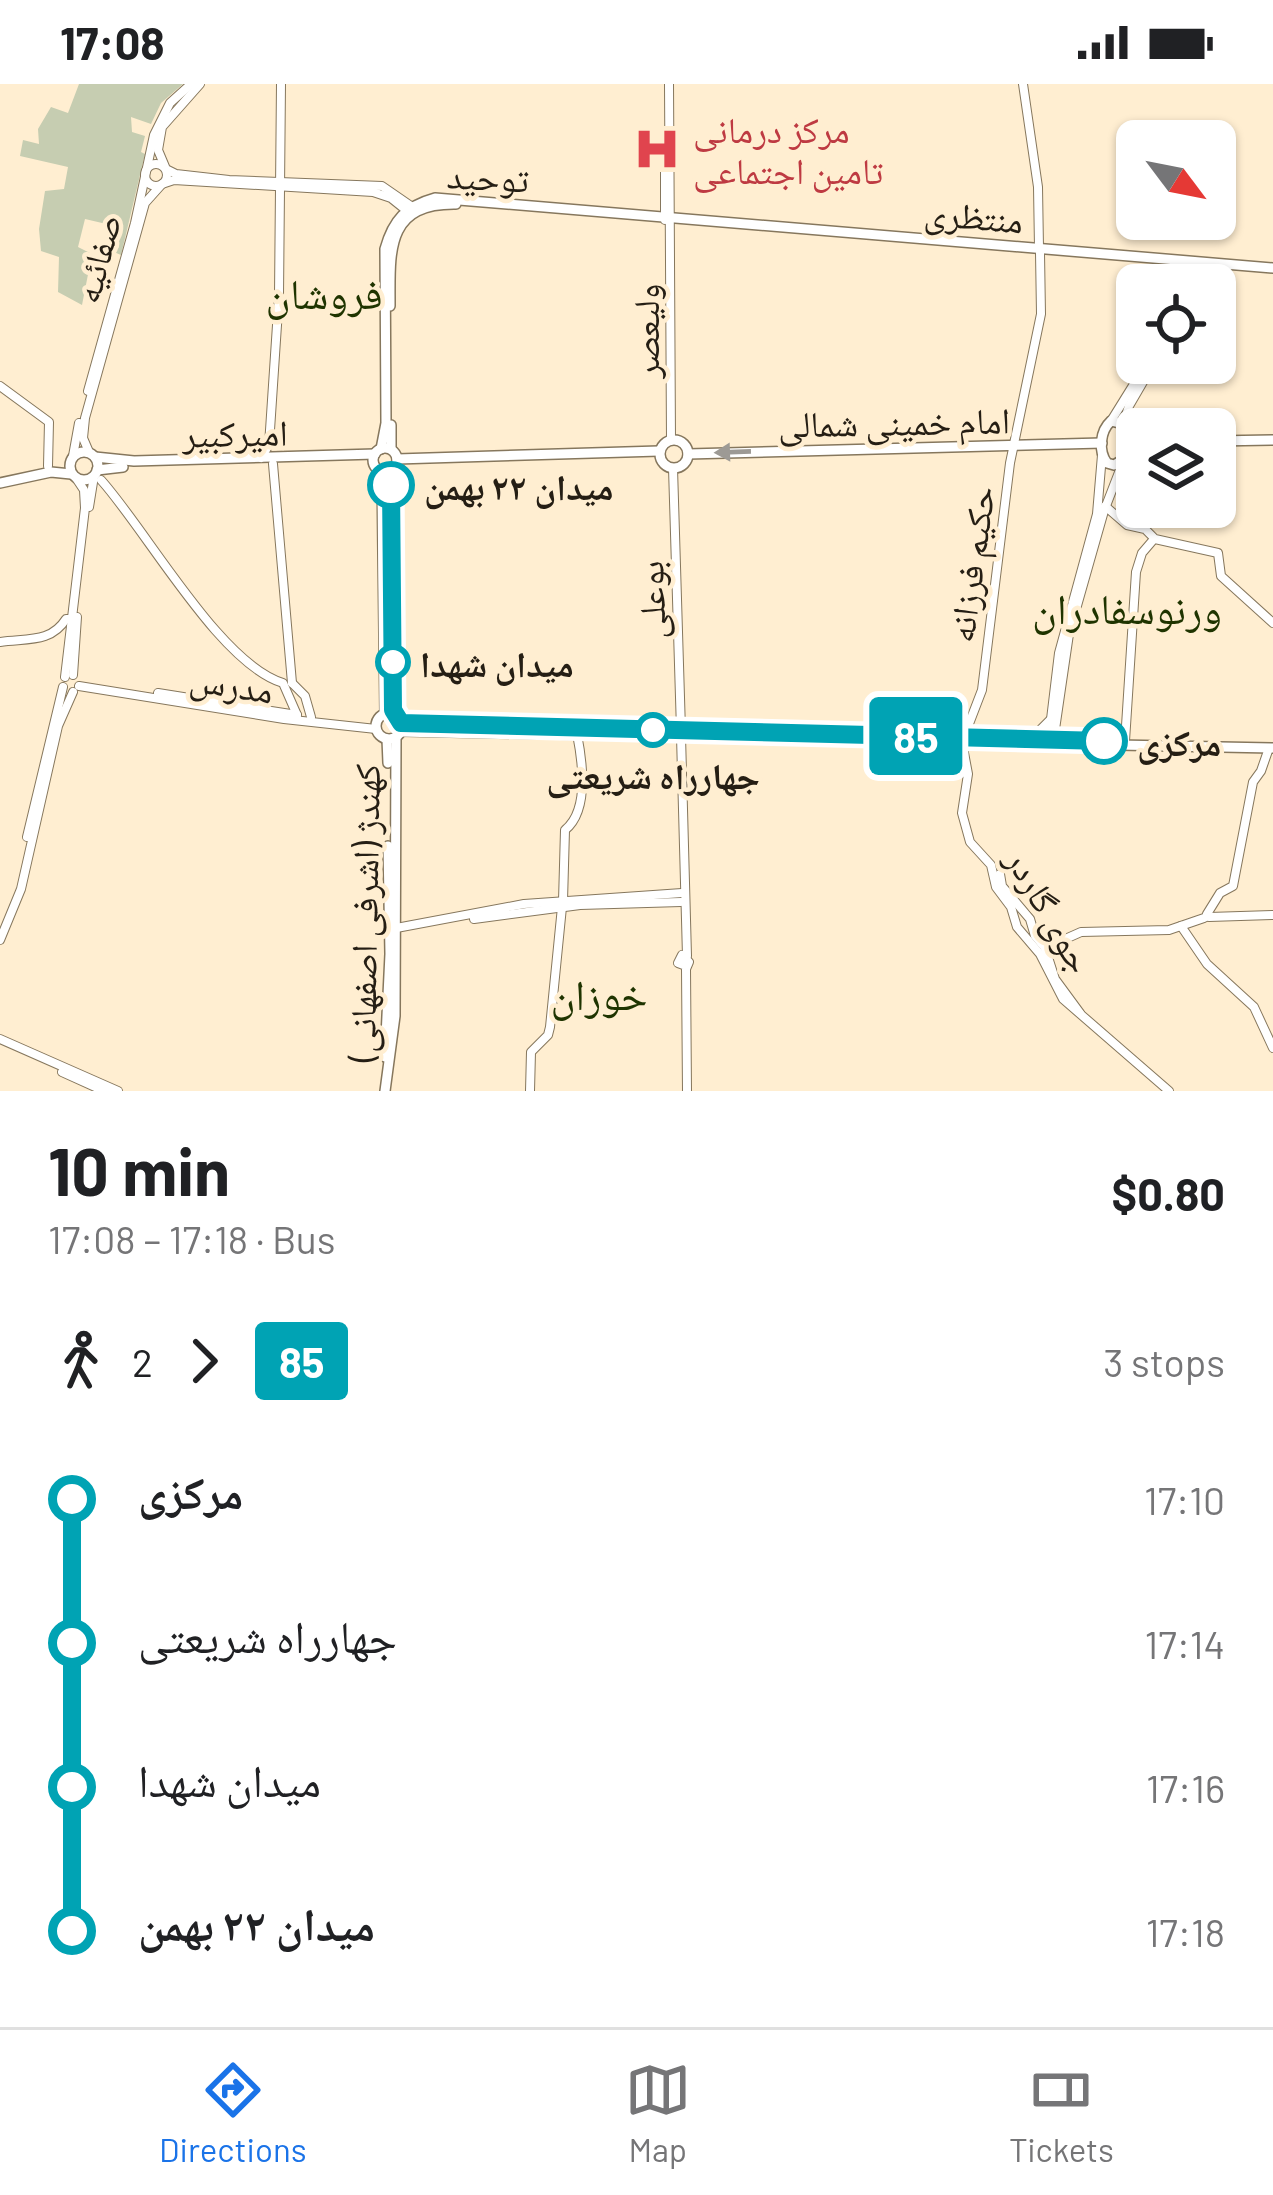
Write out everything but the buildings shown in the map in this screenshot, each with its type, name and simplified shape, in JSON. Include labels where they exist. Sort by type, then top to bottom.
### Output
[{"type":"main road","name":"توحید","points":[[387,323],[383,261],[407,204],[460,198],[523,207],[668,214]]},
{"type":"main road","name":"توحید","points":[[393,730],[383,460],[390,253],[397,230],[420,210],[448,204],[668,214]]},
{"type":"main road","name":"منتظری","points":[[668,214],[1175,264]]},
{"type":"main road","name":"منتظری","points":[[668,214],[858,235]]},
{"type":"main road","name":"منتظری","points":[[1062,253],[1273,271]]},
{"type":"main road","name":"منتظری","points":[[1236,269],[1273,271]]},
{"type":"main road","points":[[1102,448],[1104,430],[1116,420]]},
{"type":"main road","points":[[671,440],[683,443],[688,454],[685,463],[673,468],[662,462],[659,451],[671,440]]},
{"type":"main road","points":[[1236,441],[1273,440]]},
{"type":"main road","name":"امام خمینی شمالی","points":[[688,454],[1015,445],[1102,448],[1111,465],[1116,463]]},
{"type":"main road","name":"امیرکبیر","points":[[95,467],[659,451]]},
{"type":"main road","points":[[72,458],[74,477]]},
{"type":"main road","points":[[72,458],[95,467],[86,480],[51,472],[0,480],[72,458]]},
{"type":"main road","points":[[376,727],[1272,747]]},
{"type":"main road","points":[[376,727],[682,735]]},
{"type":"main road","name":"کهندژ (اشرفی اصفهانی)","points":[[393,730],[398,930]]},
{"type":"main road","name":"کهندژ (اشرفی اصفهانی)","points":[[382,1091],[395,1016],[398,930],[393,730]]},
{"type":"main road","points":[[964,740],[1246,747]]},
{"type":"street","name":"صفائیه","points":[[166,169],[158,150],[162,128],[195,84]]},
{"type":"street","name":"صفائیه","points":[[72,458],[163,114],[195,84]]},
{"type":"street","points":[[283,84],[268,460],[287,683],[297,715]]},
{"type":"street","name":"ولیعصر","points":[[667,84],[671,440]]},
{"type":"street","name":"حکیم فرزانه","points":[[964,740],[986,690],[993,599],[1015,445],[1041,314],[1041,251],[1036,235],[1041,194],[1025,84]]},
{"type":"street","points":[[175,177],[153,164],[145,172],[148,183],[162,184],[175,177],[279,181],[373,192],[407,204]]},
{"type":"street","points":[[162,184],[168,176],[166,169]]},
{"type":"street","name":"صفائیه","points":[[87,508],[95,467],[83,438],[85,418],[146,203],[162,184]]},
{"type":"street","points":[[0,386],[49,422],[48,466]]},
{"type":"street","points":[[1051,742],[1063,633],[1100,502],[1102,448]]},
{"type":"street","points":[[95,467],[231,648],[272,680],[287,683],[305,696],[311,717]]},
{"type":"street","name":"بوعلی","points":[[673,468],[682,735]]},
{"type":"street","points":[[1094,536],[1107,517],[1105,506],[1116,477],[1109,472],[1101,478]]},
{"type":"street","points":[[2,929],[72,683],[87,508],[84,490],[74,477]]},
{"type":"street","points":[[72,683],[72,619],[87,508]]},
{"type":"street","points":[[1107,517],[1145,530],[1154,538],[1218,554],[1221,576],[1273,623]]},
{"type":"street","points":[[1125,741],[1136,572],[1154,538]]},
{"type":"street","points":[[0,643],[46,638],[72,619]]},
{"type":"street","name":"مدرس","points":[[72,683],[376,727]]},
{"type":"street","name":"مدرس","points":[[219,706],[376,727]]},
{"type":"street","points":[[1031,739],[1054,722]]},
{"type":"street","points":[[1054,722],[1069,740]]},
{"type":"street","points":[[530,1091],[531,1052],[550,1027],[565,830],[574,823],[581,796],[582,747],[576,741],[577,732]]},
{"type":"street","points":[[682,735],[684,961]]},
{"type":"street","points":[[682,735],[686,1091]]},
{"type":"street","name":"جوی گاردر","points":[[964,740],[968,774],[962,812],[967,832],[991,866],[996,887],[1030,919],[1045,948],[1048,970]]},
{"type":"street","points":[[1207,916],[1220,893],[1233,886],[1253,782],[1272,747]]},
{"type":"street","points":[[398,930],[562,904],[681,897]]},
{"type":"street","name":"جوی گاردر","points":[[1014,906],[1017,927],[1040,955],[1063,999],[1169,1091]]},
{"type":"street","points":[[1045,948],[1081,932],[1168,930],[1207,916],[1273,915]]},
{"type":"street","points":[[1017,927],[1030,919]]},
{"type":"street","points":[[1181,926],[1207,964],[1254,1007],[1273,1048]]},
{"type":"street","points":[[0,1042],[104,1091]]},
{"type":"street","points":[[0,1042],[118,1091]]},
{"type":"green space","points":[[79,84],[183,84],[161,103],[151,124],[131,117],[132,132],[145,136],[141,152],[145,154],[121,255],[109,250],[115,226],[85,219],[78,247],[92,254],[82,305],[58,292],[59,257],[41,251],[45,191],[64,189],[68,167],[20,156],[23,140],[39,144],[38,129],[51,107],[68,113]]},
{"type":"bus line","name":"85","points":[[391,485],[393,710],[401,723],[1104,741]]},
{"type":"place","name":"مرکز درمانی تامین اجتماعی","points":[[657,149]]},
{"type":"place","name":"میدان ۲۲ بهمن","points":[[391,485]]},
{"type":"place","name":"میدان شهدا","points":[[393,662]]},
{"type":"place","name":"جهارراه شریعتی","points":[[653,730]]},
{"type":"place","name":"مرکزی","points":[[1104,741]]},
{"type":"district","name":"فروشان","points":[[324,292]]},
{"type":"district","name":"ورنوسفادران","points":[[1127,607]]},
{"type":"district","name":"خوزان","points":[[599,993]]}]
